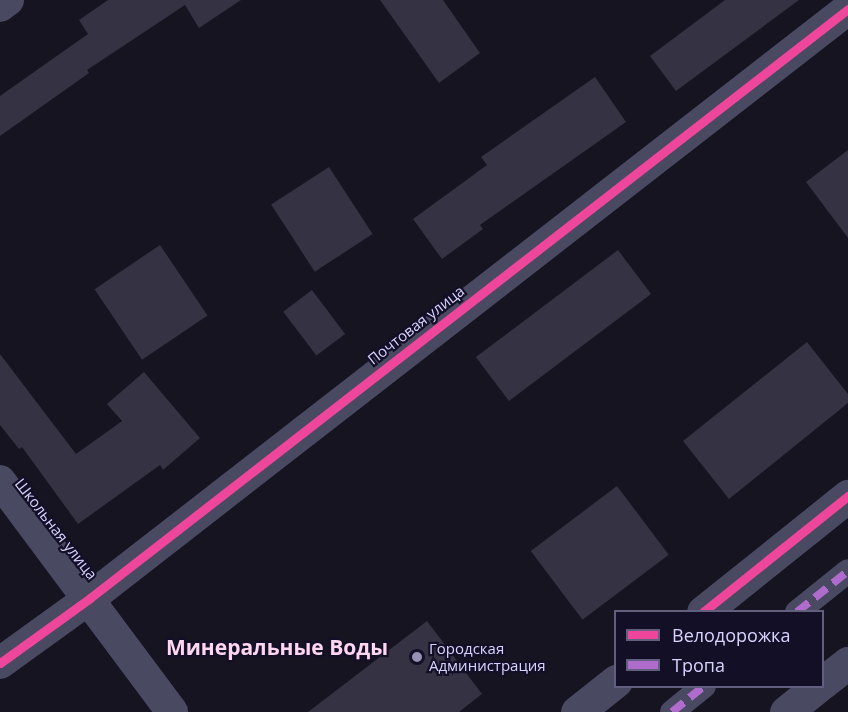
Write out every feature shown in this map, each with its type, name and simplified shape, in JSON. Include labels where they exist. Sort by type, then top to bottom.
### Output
[{"type":"street","points":[[0,6],[8,0]]},
{"type":"street","name":"Почтовая улица","points":[[0,663],[90,598],[848,9]]},
{"type":"street","name":"Школьная улица","points":[[0,481],[90,598],[172,712]]},
{"type":"street","points":[[706,610],[848,496]]},
{"type":"street","points":[[799,610],[848,571]]},
{"type":"street","points":[[824,681],[848,663]]},
{"type":"street","points":[[577,712],[614,682]]},
{"type":"street","points":[[672,712],[703,688]]},
{"type":"street","points":[[786,712],[817,688]]},
{"type":"building","points":[[108,0],[241,0],[199,28],[185,5],[87,70],[89,73],[0,136],[0,96],[88,34],[79,20]]},
{"type":"building","points":[[380,0],[443,0],[480,53],[439,83]]},
{"type":"building","points":[[725,0],[799,0],[676,91],[650,56]]},
{"type":"building","points":[[595,77],[626,122],[480,225],[483,229],[442,259],[413,219],[487,165],[481,157]]},
{"type":"building","points":[[848,150],[848,238],[806,182]]},
{"type":"building","points":[[329,167],[373,234],[315,272],[271,205]]},
{"type":"building","points":[[160,245],[208,315],[142,360],[95,289]]},
{"type":"building","points":[[618,250],[651,294],[509,401],[476,357]]},
{"type":"building","points":[[312,290],[345,334],[316,356],[283,312]]},
{"type":"building","points":[[807,342],[848,394],[848,403],[729,499],[683,441]]},
{"type":"building","points":[[0,354],[76,454],[122,421],[107,404],[144,372],[200,438],[163,470],[160,465],[78,524],[22,447],[19,449],[0,425]]},
{"type":"building","points":[[617,486],[669,555],[583,620],[531,551]]},
{"type":"building","name":"Городская Администрация","points":[[427,621],[482,694],[459,712],[308,712]]},
{"type":"marked path","points":[[799,610],[848,571]]},
{"type":"marked path","points":[[672,712],[702,688]]},
{"type":"cycle path","points":[[0,663],[90,598],[848,9]]},
{"type":"cycle path","points":[[706,610],[848,496]]},
{"type":"place","name":"Городская Администрация","points":[[417,657]]},
{"type":"district","name":"Минеральные Воды","points":[[277,647]]}]
